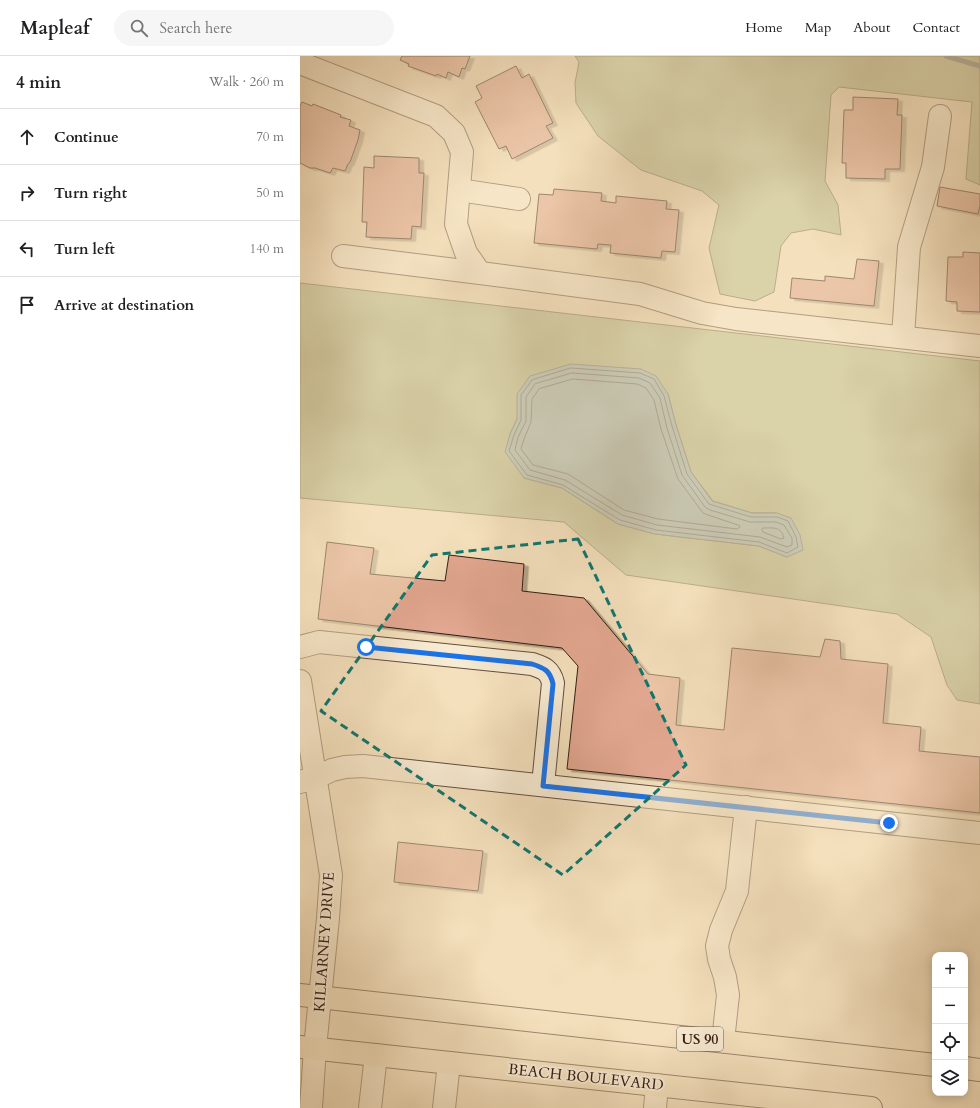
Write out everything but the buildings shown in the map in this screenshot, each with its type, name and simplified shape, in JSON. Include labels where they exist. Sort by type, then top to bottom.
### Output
[{"type":"highway","name":"US 90","points":[[310,996],[932,1065]]},
{"type":"highway","name":"BEACH BOULEVARD","points":[[308,1047],[861,1107]]},
{"type":"highway","points":[[968,1068],[980,1070]]},
{"type":"street","points":[[300,63],[436,116],[454,132],[462,152],[456,224],[466,253],[480,273]]},
{"type":"street","points":[[903,337],[909,247],[933,167],[940,116]]},
{"type":"street","points":[[459,190],[519,199]]},
{"type":"street","points":[[343,256],[640,294],[702,313],[736,319],[980,346]]},
{"type":"street","points":[[300,648],[319,642],[532,664],[543,668],[551,676],[553,684],[543,786]]},
{"type":"street","name":"KILLARNEY DRIVE","points":[[300,681],[307,780],[331,875],[328,918],[310,996],[308,1047],[311,1108]]},
{"type":"street","points":[[307,780],[332,770],[345,767],[363,766],[980,833]]},
{"type":"street","points":[[723,1041],[728,996],[717,946],[721,930],[737,891],[746,807]]},
{"type":"street","points":[[370,1108],[376,1055]]},
{"type":"street","points":[[444,1108],[449,1063]]},
{"type":"street","points":[[655,1108],[657,1085]]},
{"type":"highlighted area","points":[[578,539],[686,765],[563,875],[321,711],[432,555]]},
{"type":"green space","points":[[575,56],[980,56],[980,185],[966,179],[972,102],[839,87],[831,95],[825,181],[838,205],[841,235],[813,229],[791,233],[781,246],[774,292],[755,301],[720,294],[709,248],[719,205],[702,191],[641,170],[598,136],[576,103],[575,83],[579,62]]},
{"type":"green space","points":[[300,283],[980,361],[980,704],[957,700],[947,685],[931,637],[897,614],[626,575],[564,522],[300,498]],"holes":[[[668,394],[691,472],[713,501],[752,513],[777,513],[787,557],[759,546],[655,534],[618,524],[562,488],[524,478],[510,434],[517,419]]]},
{"type":"water","points":[[571,364],[641,369],[656,376],[668,394],[691,472],[712,501],[752,513],[777,513],[791,518],[800,535],[803,550],[787,557],[759,546],[655,534],[618,524],[562,488],[524,478],[505,452],[510,434],[517,419],[517,394],[530,376]]},
{"type":"waterway","points":[[946,56],[980,66]]},
{"type":"route","points":[[366,647],[532,664],[543,668],[551,676],[553,684],[543,786],[889,823]]}]
